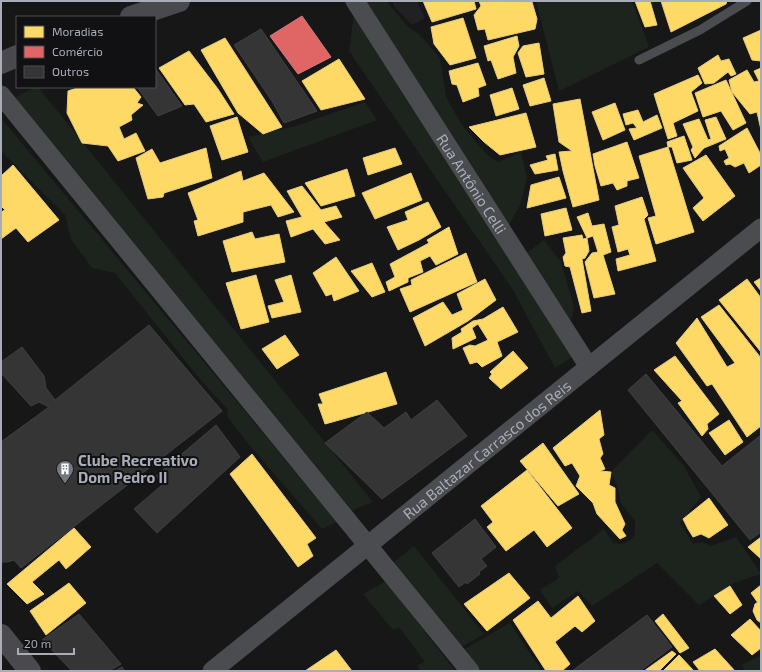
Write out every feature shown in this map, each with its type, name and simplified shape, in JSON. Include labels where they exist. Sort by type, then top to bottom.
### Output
[{"type":"main road","points":[[134,16],[179,1]]},
{"type":"main road","points":[[1,63],[16,56]]},
{"type":"main road","points":[[1,635],[30,671]]},
{"type":"street","name":"Rua Antônio Celli","points":[[355,1],[589,367]]},
{"type":"street","points":[[1,96],[470,671]]},
{"type":"street","name":"Rua Baltazar Carrasco dos Reis","points":[[212,671],[761,228]]},
{"type":"lane","points":[[639,60],[700,30],[747,1]]},
{"type":"shaded area","points":[[359,1],[388,1],[388,3],[408,27],[419,34],[440,58],[446,97],[462,125],[490,157],[498,162],[521,152],[527,178],[520,205],[508,227]]},
{"type":"shaded area","points":[[393,1],[417,1],[425,18],[412,25],[393,5]]},
{"type":"shaded area","points":[[536,1],[632,1],[649,47],[559,91]]},
{"type":"shaded area","points":[[354,14],[572,357],[555,368],[513,290],[349,51]]},
{"type":"shaded area","points":[[33,88],[39,88],[373,502],[344,514],[1,105]]},
{"type":"shaded area","points":[[365,102],[377,120],[263,162],[248,137],[296,126]]},
{"type":"shaded area","points":[[1,118],[337,522],[322,529],[250,446],[227,416],[228,410],[199,378],[115,273],[92,268],[71,239],[65,215],[1,151]]},
{"type":"shaded area","points":[[544,240],[561,262],[574,306],[570,326],[523,256]]},
{"type":"shaded area","points":[[652,430],[684,466],[701,497],[680,523],[693,544],[702,542],[710,546],[736,537],[761,574],[734,583],[699,605],[657,563],[592,606],[578,591],[552,608],[540,590],[559,578],[555,566],[604,529],[613,543],[623,544],[632,539],[635,534],[635,521],[621,503],[618,488],[611,472]]},
{"type":"shaded area","points":[[414,546],[484,634],[454,651],[388,567]]},
{"type":"shaded area","points":[[386,581],[455,671],[421,671],[417,665],[425,662],[400,628],[392,629],[363,594]]},
{"type":"shaded area","points":[[510,623],[542,671],[469,671],[456,654]]},
{"type":"shaded area","points":[[759,656],[761,660],[761,671],[745,671],[742,665]]},
{"type":"building: Moradias","points":[[423,1],[474,1],[476,9],[432,22]]},
{"type":"building: Moradias","points":[[479,1],[532,2],[537,19],[535,29],[488,40],[485,29],[478,30],[474,15],[481,6]]},
{"type":"building: Moradias","points":[[635,1],[650,1],[657,25],[645,27]]},
{"type":"building: Moradias","points":[[661,1],[727,1],[726,4],[671,32]]},
{"type":"building: Moradias","points":[[463,18],[476,58],[450,65],[434,44],[431,27]]},
{"type":"building: Moradias","points":[[761,30],[761,61],[752,60],[743,38]]},
{"type":"building: Moradias","points":[[517,36],[519,46],[513,57],[516,73],[498,79],[491,60],[488,61],[484,46]]},
{"type":"building: Moradias","points":[[225,38],[282,127],[263,134],[238,113],[201,50]]},
{"type":"building: Moradias","points":[[539,43],[544,74],[526,77],[518,53],[523,46]]},
{"type":"building: Moradias","points":[[189,51],[218,89],[234,114],[206,122],[194,104],[185,105],[159,68]]},
{"type":"building: Moradias","points":[[718,55],[721,61],[729,59],[736,74],[731,76],[728,72],[714,83],[705,84],[698,68]]},
{"type":"building: Moradias","points":[[339,59],[365,99],[321,110],[302,81]]},
{"type":"building: Moradias","points":[[478,63],[486,85],[478,88],[479,96],[463,102],[457,85],[452,84],[449,71]]},
{"type":"building: Moradias","points":[[761,68],[761,130],[757,112],[750,114],[732,92],[729,80],[747,70],[754,82],[759,81],[754,71]]},
{"type":"building: Moradias","points":[[698,75],[702,83],[691,92],[698,111],[673,123],[677,136],[668,139],[654,94]]},
{"type":"building: Moradias","points":[[544,78],[551,101],[530,106],[523,85]]},
{"type":"building: Moradias","points":[[726,80],[746,123],[733,130],[721,111],[703,117],[695,93]]},
{"type":"building: Moradias","points":[[77,88],[134,88],[141,97],[137,103],[143,105],[131,115],[132,120],[119,127],[124,139],[136,133],[145,151],[118,161],[108,146],[82,143],[67,113],[68,91]]},
{"type":"building: Moradias","points":[[512,88],[519,109],[496,116],[490,95]]},
{"type":"building: Moradias","points":[[580,99],[599,200],[573,207],[559,152],[572,151],[559,142],[553,104]]},
{"type":"building: Moradias","points":[[615,103],[625,130],[603,140],[592,112]]},
{"type":"building: Moradias","points":[[638,110],[643,122],[657,115],[662,128],[634,140],[629,129],[637,128],[633,123],[626,125],[623,114]]},
{"type":"building: Moradias","points":[[526,113],[536,147],[500,155],[469,127]]},
{"type":"building: Moradias","points":[[237,117],[248,152],[222,160],[210,126]]},
{"type":"building: Moradias","points":[[716,117],[726,139],[704,148],[695,158],[691,150],[693,147],[683,124],[699,119],[708,140],[711,139],[705,120]]},
{"type":"building: Moradias","points":[[747,128],[761,155],[761,165],[749,173],[744,163],[735,167],[730,164],[726,165],[724,161],[729,158],[725,149],[720,151],[719,146]]},
{"type":"building: Moradias","points":[[684,136],[692,160],[677,163],[672,147],[668,147],[667,142]]},
{"type":"building: Moradias","points":[[627,142],[639,178],[627,181],[627,186],[617,190],[613,183],[601,186],[593,154]]},
{"type":"building: Moradias","points":[[668,147],[694,232],[656,244],[648,218],[656,216],[639,156]]},
{"type":"building: Moradias","points":[[206,148],[212,178],[164,193],[163,197],[148,199],[136,158],[152,149],[160,163]]},
{"type":"building: Moradias","points":[[395,148],[402,164],[368,175],[363,158]]},
{"type":"building: Moradias","points":[[555,154],[558,170],[535,174],[530,165],[548,160],[546,156]]},
{"type":"building: Moradias","points":[[706,155],[735,196],[703,221],[693,208],[704,198],[683,168]]},
{"type":"building: Moradias","points":[[13,165],[59,220],[28,242],[16,228],[1,239],[1,212],[5,210],[1,206],[1,176]]},
{"type":"building: Moradias","points":[[347,169],[355,196],[321,206],[305,183]]},
{"type":"building: Moradias","points":[[241,171],[243,181],[264,173],[294,212],[278,217],[271,205],[243,212],[243,222],[198,236],[194,221],[198,220],[188,193]]},
{"type":"building: Moradias","points":[[411,173],[422,200],[375,219],[362,193]]},
{"type":"building: Moradias","points":[[559,177],[566,198],[527,208],[531,185]]},
{"type":"building: Moradias","points":[[302,186],[321,210],[336,206],[342,217],[324,222],[340,240],[325,244],[313,229],[291,237],[286,221],[302,217],[287,191]]},
{"type":"building: Moradias","points":[[642,197],[648,215],[644,219],[656,261],[618,271],[616,259],[630,255],[628,249],[618,252],[612,227],[619,225],[615,206]]},
{"type":"building: Moradias","points":[[428,202],[441,227],[398,250],[387,227],[408,220],[405,212]]},
{"type":"building: Moradias","points":[[566,208],[572,230],[545,236],[541,214]]},
{"type":"building: Moradias","points":[[588,213],[592,226],[604,224],[611,252],[603,255],[615,294],[594,298],[585,262],[592,253],[598,252],[593,236],[587,238],[577,217]]},
{"type":"building: Moradias","points":[[449,227],[458,254],[436,265],[430,256],[420,261],[423,272],[408,278],[408,282],[389,291],[386,282],[395,277],[390,264],[429,243],[427,240]]},
{"type":"building: Moradias","points":[[252,232],[255,239],[279,234],[285,262],[232,272],[223,241]]},
{"type":"building: Moradias","points":[[582,235],[583,239],[587,238],[589,251],[585,258],[582,259],[591,311],[582,313],[570,267],[565,266],[563,257],[566,253],[563,238]]},
{"type":"building: Moradias","points":[[466,253],[477,282],[410,312],[400,289],[412,285],[411,280]]},
{"type":"building: Moradias","points":[[336,257],[359,291],[334,301],[332,294],[326,296],[313,273]]},
{"type":"building: Moradias","points":[[372,263],[385,292],[372,297],[351,271]]},
{"type":"building: Moradias","points":[[256,275],[269,322],[241,329],[226,283]]},
{"type":"building: Moradias","points":[[291,275],[301,312],[272,318],[268,306],[284,302],[275,280]]},
{"type":"building: Moradias","points":[[761,278],[761,291],[754,282]]},
{"type":"building: Moradias","points":[[485,279],[496,300],[468,321],[425,346],[413,318],[443,302],[452,315],[463,310],[457,294]]},
{"type":"building: Moradias","points":[[747,279],[761,298],[761,352],[719,300]]},
{"type":"building: Moradias","points":[[719,305],[761,358],[761,426],[747,437],[712,384],[707,386],[676,343],[697,318],[727,367],[735,363],[701,317]]},
{"type":"building: Moradias","points":[[503,307],[518,332],[497,342],[502,356],[482,367],[477,362],[470,364],[463,348],[470,345],[475,346],[488,340],[478,324],[472,328],[476,338],[453,349],[452,338],[462,332],[461,329],[473,321],[483,319]]},
{"type":"building: Moradias","points":[[285,335],[299,355],[277,369],[262,349]]},
{"type":"building: Moradias","points":[[513,351],[528,368],[501,389],[489,378],[492,374],[490,372]]},
{"type":"building: Moradias","points":[[675,356],[719,414],[707,424],[708,429],[702,436],[678,403],[682,401],[654,370]]},
{"type":"building: Moradias","points":[[386,372],[397,404],[325,424],[318,404],[323,404],[319,394]]},
{"type":"building: Moradias","points":[[600,410],[604,435],[599,439],[603,454],[600,458],[605,469],[600,471],[611,472],[609,485],[615,488],[615,502],[625,524],[622,530],[626,536],[620,539],[597,514],[593,503],[576,486],[580,476],[572,463],[565,466],[553,448]]},
{"type":"building: Moradias","points":[[729,420],[743,442],[725,455],[709,433]]},
{"type":"building: Moradias","points":[[543,443],[579,494],[558,506],[520,461]]},
{"type":"building: Moradias","points":[[252,454],[316,538],[307,544],[313,556],[298,567],[230,474]]},
{"type":"building: Moradias","points":[[527,470],[572,528],[547,547],[534,530],[506,551],[487,527],[493,522],[481,506]]},
{"type":"building: Moradias","points":[[709,498],[728,525],[709,538],[701,534],[693,537],[683,519]]},
{"type":"building: Moradias","points":[[74,528],[91,547],[66,569],[59,560],[32,582],[44,594],[27,604],[7,584]]},
{"type":"building: Moradias","points":[[761,537],[761,559],[748,547]]},
{"type":"building: Moradias","points":[[509,573],[530,598],[487,631],[464,604]]},
{"type":"building: Moradias","points":[[69,583],[86,603],[46,635],[30,611]]},
{"type":"building: Moradias","points":[[761,585],[761,600],[758,603],[751,593]]},
{"type":"building: Moradias","points":[[730,586],[742,605],[730,614],[714,596]]},
{"type":"building: Moradias","points":[[578,596],[595,621],[582,632],[575,626],[555,642],[570,664],[562,671],[546,671],[513,620],[538,601],[551,618]]},
{"type":"building: Moradias","points":[[761,600],[761,623],[757,620],[753,611],[755,604]]},
{"type":"building: Moradias","points":[[663,614],[689,648],[680,653],[655,621]]},
{"type":"building: Moradias","points":[[750,619],[761,631],[761,648],[752,655],[731,635]]},
{"type":"building: Moradias","points":[[715,649],[735,671],[700,671],[693,662]]},
{"type":"building: Moradias","points":[[336,650],[352,671],[305,671]]},
{"type":"building: Moradias","points":[[672,651],[676,654],[659,671],[644,671]]},
{"type":"building: Moradias","points":[[679,655],[694,671],[663,671]]},
{"type":"building: Comércio","points":[[302,16],[331,57],[298,74],[270,36]]},
{"type":"building: Outros","points":[[261,29],[317,111],[284,123],[272,101],[234,45]]},
{"type":"building: Outros","points":[[156,69],[182,106],[158,116],[138,88],[156,88]]},
{"type":"building: Outros","name":"Clube Recreativo Dom Pedro II","points":[[149,325],[222,411],[21,568],[14,560],[1,562],[1,442],[49,407],[39,402],[31,406],[1,373],[1,362],[22,347],[44,376],[46,388],[55,400]]},
{"type":"building: Outros","points":[[646,374],[722,466],[761,435],[761,532],[750,540],[628,390]]},
{"type":"building: Outros","points":[[437,400],[467,436],[382,499],[325,443],[367,412],[384,428],[406,412],[411,420]]},
{"type":"building: Outros","points":[[216,425],[240,457],[157,533],[134,509],[162,485],[156,476]]},
{"type":"building: Outros","points":[[475,519],[496,547],[481,559],[487,566],[479,572],[480,574],[467,584],[466,582],[459,587],[432,553]]},
{"type":"building: Outros","points":[[79,614],[121,664],[109,671],[72,671],[42,640]]},
{"type":"building: Outros","points":[[647,615],[672,647],[640,671],[572,671]]},
{"type":"building: Outros","points":[[122,667],[125,671],[115,671]]},
{"type":"place","name":"Clube Recreativo Dom Pedro II","points":[[65,484]]}]
